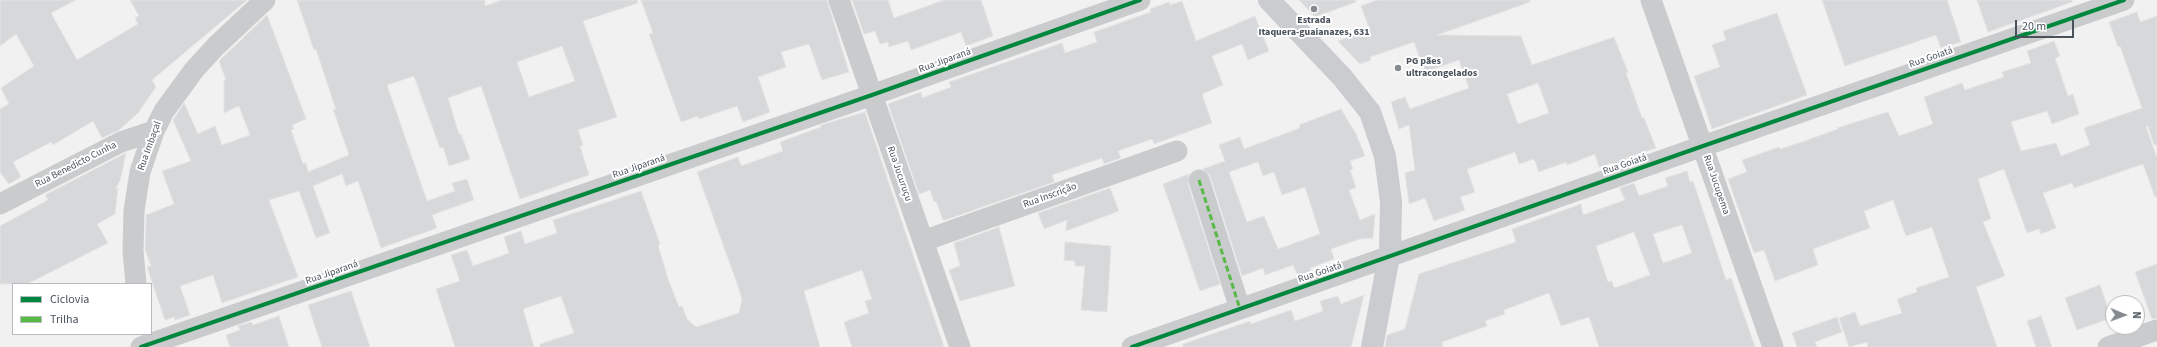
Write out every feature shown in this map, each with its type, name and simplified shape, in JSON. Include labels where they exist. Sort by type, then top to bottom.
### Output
[{"type":"main road","points":[[1269,0],[1338,72],[1370,112],[1385,156],[1390,195],[1389,257],[1372,347]]},
{"type":"street","name":"Rua Imbaçal","points":[[136,283],[133,251],[134,211],[140,172],[154,131],[164,111],[194,70],[216,46],[265,0]]},
{"type":"street","name":"Rua Jucuruçu","points":[[839,0],[960,347]]},
{"type":"street","name":"Rua Jiparaná","points":[[147,343],[872,95],[1140,0]]},
{"type":"street","name":"Rua Jucupema","points":[[1651,0],[1773,347]]},
{"type":"street","name":"Rua Goiatá","points":[[1132,347],[2124,0]]},
{"type":"street","name":"Rua Benedicto Cunha","points":[[0,204],[122,142],[154,131]]},
{"type":"street","name":"Rua Inscrição","points":[[923,241],[1177,151]]},
{"type":"street","points":[[1199,180],[1240,309]]},
{"type":"street","points":[[2108,347],[2157,330]]},
{"type":"building","points":[[0,0],[76,0],[51,13],[77,60],[138,24],[135,18],[139,16],[130,0],[247,0],[152,80],[156,87],[138,113],[119,130],[102,138],[93,121],[53,145],[51,142],[13,162],[21,177],[9,184],[0,172],[0,109],[9,104],[1,88],[34,66],[16,34],[0,46]]},
{"type":"building","points":[[297,0],[485,0],[485,6],[502,0],[637,0],[638,3],[583,21],[617,117],[578,130],[583,145],[580,146],[589,175],[520,199],[481,86],[448,98],[459,134],[461,134],[470,159],[449,166],[443,147],[440,148],[414,76],[387,85],[427,201],[455,191],[452,183],[467,179],[474,200],[432,215],[437,228],[381,248],[358,181],[346,186],[342,174],[313,186],[330,233],[316,238],[299,191],[269,200],[298,277],[222,303],[213,275],[180,286],[190,315],[175,320],[174,317],[165,320],[147,267],[151,266],[145,249],[146,215],[174,204],[162,171],[191,161],[173,120],[184,103],[198,134],[215,126],[222,145],[250,135],[239,106],[224,113],[224,80],[226,80],[219,61],[267,15],[306,119],[292,125],[294,129],[291,130],[303,164],[306,163],[308,172],[349,155],[333,109],[336,110],[316,49],[314,50]],"holes":[[[562,46],[575,81],[529,97],[517,62]]]},
{"type":"building","points":[[641,0],[827,0],[849,72],[822,80],[809,44],[781,52],[786,67],[758,77],[770,112],[743,122],[737,106],[699,119],[698,116],[681,122],[649,34],[653,33]]},
{"type":"building","points":[[852,0],[888,0],[894,18],[944,0],[981,0],[993,36],[966,46],[961,32],[911,50],[908,41],[889,47],[888,42],[880,44],[875,31],[864,34]]},
{"type":"building","points":[[1299,0],[1356,0],[1356,2],[1315,17]]},
{"type":"building","points":[[1377,0],[1530,0],[1530,2],[1437,35],[1521,36],[1532,65],[1614,37],[1628,72],[1626,73],[1642,118],[1644,118],[1656,148],[1626,158],[1627,160],[1613,165],[1612,163],[1599,167],[1595,154],[1567,165],[1566,162],[1539,172],[1534,159],[1519,164],[1515,152],[1467,169],[1475,192],[1460,197],[1465,210],[1434,221],[1425,198],[1409,204],[1405,173],[1415,170],[1409,125],[1399,129],[1391,102],[1405,97],[1410,109],[1469,88],[1459,60],[1425,72],[1414,42],[1370,57],[1371,60],[1360,64],[1338,41],[1370,30],[1361,6]],"holes":[[[1538,83],[1549,113],[1518,124],[1507,94]]]},
{"type":"building","points":[[1822,0],[1947,0],[1961,42],[1941,48],[1936,35],[1845,66]]},
{"type":"building","points":[[1977,0],[2072,0],[2072,2],[1988,32]]},
{"type":"building","points":[[1182,1],[1196,41],[1255,16],[1269,51],[1248,60],[1242,44],[1212,56],[1223,85],[1202,94],[1212,123],[1154,144],[1152,139],[1118,151],[1121,158],[1104,164],[1102,158],[1052,175],[1054,182],[948,219],[943,220],[930,190],[919,194],[888,104],[921,92],[922,98],[951,87],[949,82],[1062,43],[1065,53],[1097,42],[1094,32],[1151,12],[1150,9],[1169,2],[1170,5]]},
{"type":"building","points":[[2137,12],[2140,22],[2157,16],[2157,145],[2154,145],[2148,126],[2146,127],[2157,158],[2157,197],[2155,197],[2143,164],[2074,188],[2072,183],[2043,193],[2056,228],[2041,234],[2039,229],[2027,233],[2004,169],[1978,179],[1991,219],[1983,222],[2005,276],[1976,287],[1997,347],[1868,347],[1867,342],[1849,347],[1839,318],[1855,312],[1860,326],[1902,313],[1897,299],[1917,292],[1916,288],[1949,277],[1932,227],[1906,236],[1893,200],[1864,211],[1870,228],[1813,249],[1818,265],[1775,281],[1764,250],[1754,253],[1728,179],[1747,172],[1742,160],[1779,147],[1780,149],[1802,142],[1838,129],[1837,128],[1888,112],[1899,136],[1933,124],[1924,97],[1962,83],[1965,90],[2004,77],[2002,72],[2031,63],[2027,51],[2054,41],[2060,56],[2055,58],[2068,96],[2073,94],[2079,114],[2052,124],[2047,111],[2011,122],[2021,151],[2056,143],[2061,156],[2090,145],[2084,128],[2142,108],[2120,46],[2118,47],[2109,22]]},
{"type":"building","points":[[1777,13],[1807,95],[1712,129],[1694,76],[1720,67],[1712,45],[1726,40],[1723,31]]},
{"type":"building","points":[[1341,109],[1356,134],[1365,156],[1350,161],[1353,169],[1350,170],[1356,188],[1349,190],[1360,220],[1375,214],[1373,238],[1360,239],[1331,249],[1334,259],[1310,268],[1311,271],[1298,276],[1293,265],[1265,275],[1263,268],[1242,276],[1210,176],[1203,169],[1225,161],[1219,145],[1240,137],[1244,149],[1300,128],[1299,125]],"holes":[[[1258,162],[1263,176],[1274,172],[1282,195],[1305,187],[1320,234],[1278,249],[1264,216],[1247,222],[1229,172]]]},
{"type":"building","points":[[865,112],[944,347],[852,347],[844,322],[869,313],[865,301],[872,299],[862,270],[804,291],[820,347],[540,347],[540,344],[574,333],[561,296],[523,309],[534,347],[455,347],[436,289],[460,281],[451,255],[467,250],[473,266],[509,253],[504,237],[521,231],[525,244],[557,233],[553,220],[641,191],[660,244],[658,245],[668,279],[679,307],[682,306],[687,319],[696,327],[739,313],[742,300],[738,286],[697,172],[738,157],[741,166],[783,151],[780,142],[821,127],[821,125]]},
{"type":"building","points":[[126,153],[120,181],[115,189],[118,188],[115,214],[97,224],[108,243],[29,283],[0,284],[0,226],[48,200],[45,195]]},
{"type":"building","points":[[1687,171],[1690,182],[1693,181],[1726,280],[1731,278],[1755,347],[1599,347],[1589,317],[1561,326],[1549,293],[1504,310],[1505,314],[1485,321],[1487,326],[1442,342],[1443,347],[1385,347],[1387,335],[1405,329],[1419,274],[1516,242],[1512,229],[1581,204],[1583,215],[1625,200],[1620,188],[1634,183],[1639,196],[1668,186],[1665,178]],"holes":[[[1682,225],[1692,253],[1663,263],[1653,234]],[[1634,232],[1650,275],[1614,288],[1612,281],[1608,282],[1596,246]]]},
{"type":"building","points":[[1189,174],[1188,184],[1220,284],[1200,291],[1163,184]]},
{"type":"building","points":[[1110,188],[1119,211],[1066,231],[1067,220],[1044,229],[1038,213]]},
{"type":"building","points":[[999,227],[1015,286],[960,301],[949,270],[960,266],[954,243]]},
{"type":"building","points":[[1065,242],[1111,246],[1107,312],[1081,310],[1085,266],[1075,266],[1075,261],[1064,260]]},
{"type":"building","points":[[2157,264],[2157,318],[2152,319],[2145,300],[2145,295],[2143,295],[2135,272]]},
{"type":"building","points":[[2100,285],[2105,300],[2105,320],[2077,330],[2065,298]]},
{"type":"building","points":[[351,291],[370,347],[322,347],[308,305]]},
{"type":"building","points":[[1364,295],[1351,347],[1183,347],[1183,344],[1250,321],[1251,324],[1291,310],[1295,321],[1323,311],[1320,301],[1338,296],[1341,304]]},
{"type":"building","points":[[279,316],[289,347],[230,347],[226,335],[240,330],[238,326],[251,322],[253,325]]},
{"type":"building","points":[[2041,316],[2052,347],[2036,347],[2027,321]]},
{"type":"building","points":[[1837,317],[1842,332],[1815,342],[1817,347],[1797,347],[1792,333]]},
{"type":"marked path","points":[[1199,180],[1240,309]]},
{"type":"cycle path","points":[[141,347],[872,95],[1140,0]]},
{"type":"cycle path","points":[[1132,347],[2124,0]]},
{"type":"place","name":"Estrada Itaquera-guaianazes, 631","points":[[1314,9]]},
{"type":"place","name":"PG pães ultracongelados","points":[[1398,68]]}]
